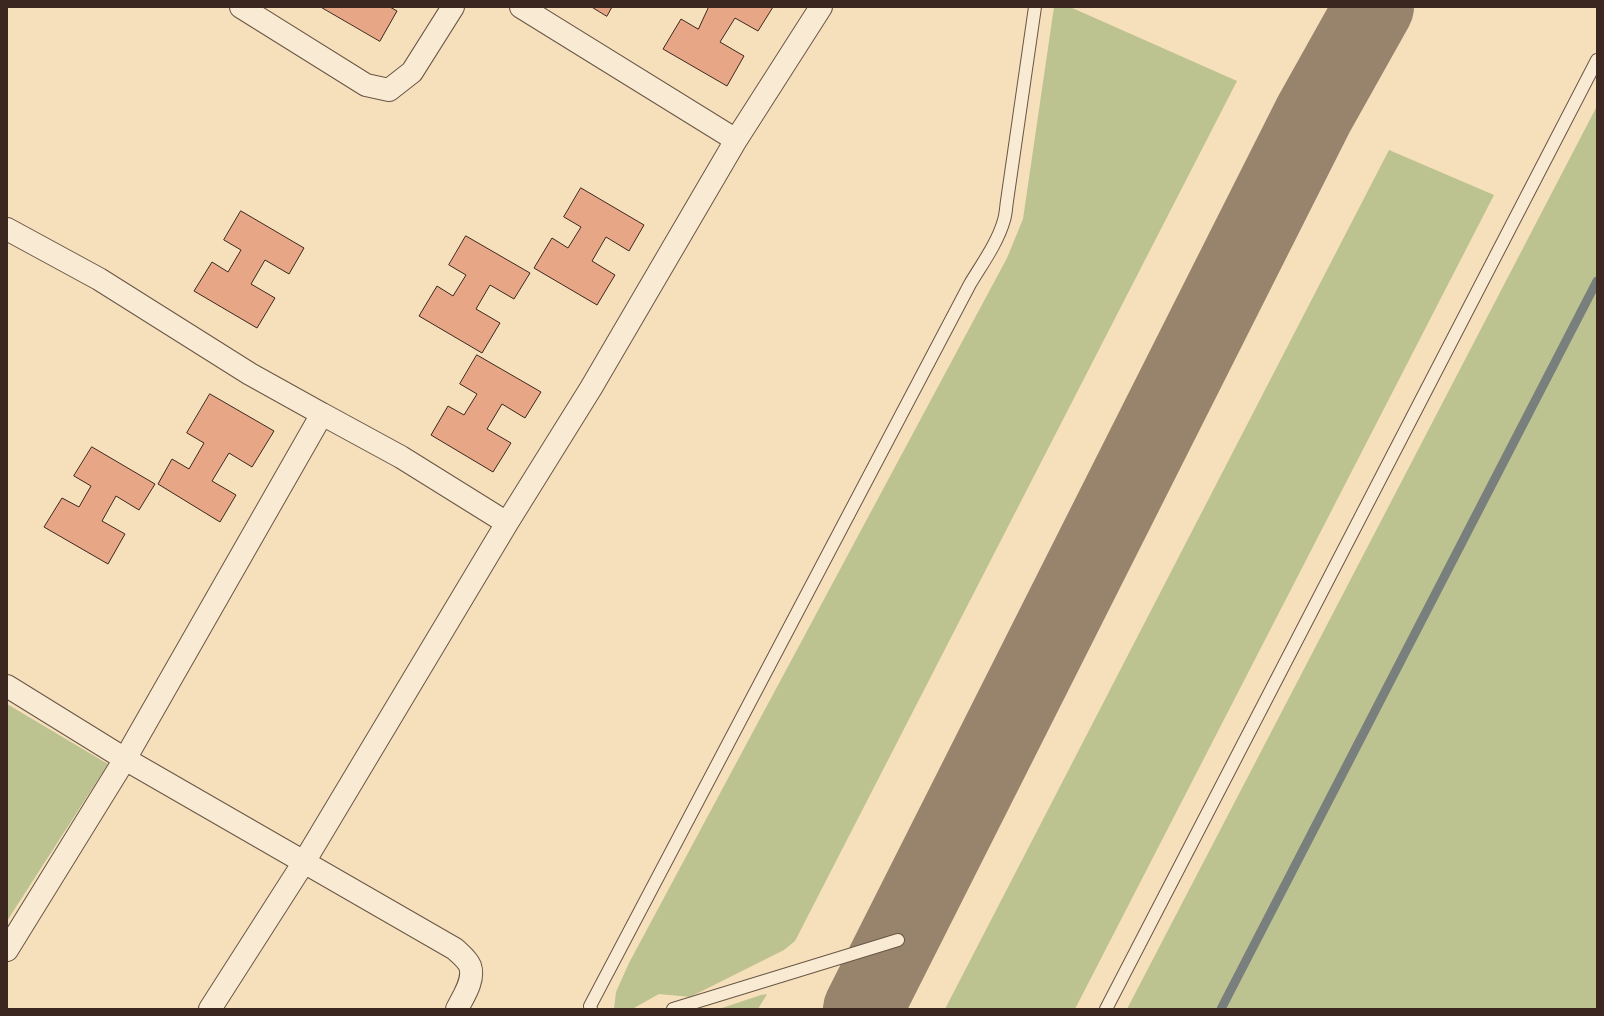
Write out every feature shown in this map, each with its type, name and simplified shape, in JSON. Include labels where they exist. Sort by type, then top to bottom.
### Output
[{"type":"street","points":[[241,7],[366,85],[389,90],[412,72],[454,7]]},
{"type":"street","points":[[521,7],[736,140]]},
{"type":"street","points":[[210,1009],[304,862],[507,523],[591,388],[736,140],[821,7]]},
{"type":"street","points":[[7,229],[98,279],[250,374],[401,457],[507,523]]},
{"type":"street","points":[[7,950],[125,759],[322,414]]},
{"type":"street","points":[[7,686],[125,759],[455,949],[464,957],[470,966],[471,975],[469,986],[457,1009]]},
{"type":"lane","points":[[591,1009],[590,1006],[962,298],[990,251],[1004,220],[1036,7]]},
{"type":"lane","points":[[1106,1009],[1597,60]]},
{"type":"lane","points":[[673,1009],[898,940]]},
{"type":"green space","points":[[1054,7],[1070,7],[1237,81],[795,941],[784,950],[690,997],[659,994],[634,1008],[614,1009],[616,992],[629,963],[1007,258],[1023,219]]},
{"type":"green space","points":[[1597,106],[1597,1009],[1127,1009]]},
{"type":"green space","points":[[1389,150],[1494,195],[1075,1009],[945,1009]]},
{"type":"green space","points":[[7,704],[108,764],[7,921]]},
{"type":"green space","points":[[767,994],[758,1009],[719,1009],[761,995]]},
{"type":"building","points":[[321,7],[390,7],[397,11],[380,41]]},
{"type":"building","points":[[592,7],[612,7],[607,16]]},
{"type":"building","points":[[709,7],[773,7],[758,31],[735,18],[720,42],[744,56],[727,86],[663,49],[681,19],[698,29]]},
{"type":"building","points":[[581,188],[644,225],[629,251],[606,237],[592,261],[615,275],[597,305],[534,268],[552,238],[568,248],[581,227],[564,217]]},
{"type":"building","points":[[241,211],[304,248],[289,274],[265,260],[251,284],[275,298],[257,328],[194,291],[212,262],[228,272],[241,250],[224,240]]},
{"type":"building","points":[[466,236],[530,273],[514,299],[490,285],[476,309],[500,323],[482,353],[419,316],[437,286],[453,296],[466,275],[449,265]]},
{"type":"building","points":[[477,355],[541,392],[525,418],[502,404],[487,429],[511,443],[493,472],[431,435],[448,406],[464,415],[477,394],[460,384]]},
{"type":"building","points":[[210,394],[274,431],[252,467],[229,453],[212,481],[236,495],[220,522],[158,484],[172,459],[189,469],[204,443],[187,433]]},
{"type":"building","points":[[92,447],[155,484],[139,510],[116,496],[102,521],[125,534],[108,564],[44,527],[62,498],[79,507],[91,486],[74,476]]},
{"type":"waterway","points":[[1221,1009],[1597,281]]},
{"type":"taxiway","points":[[863,1009],[1314,114],[1374,7]]}]
